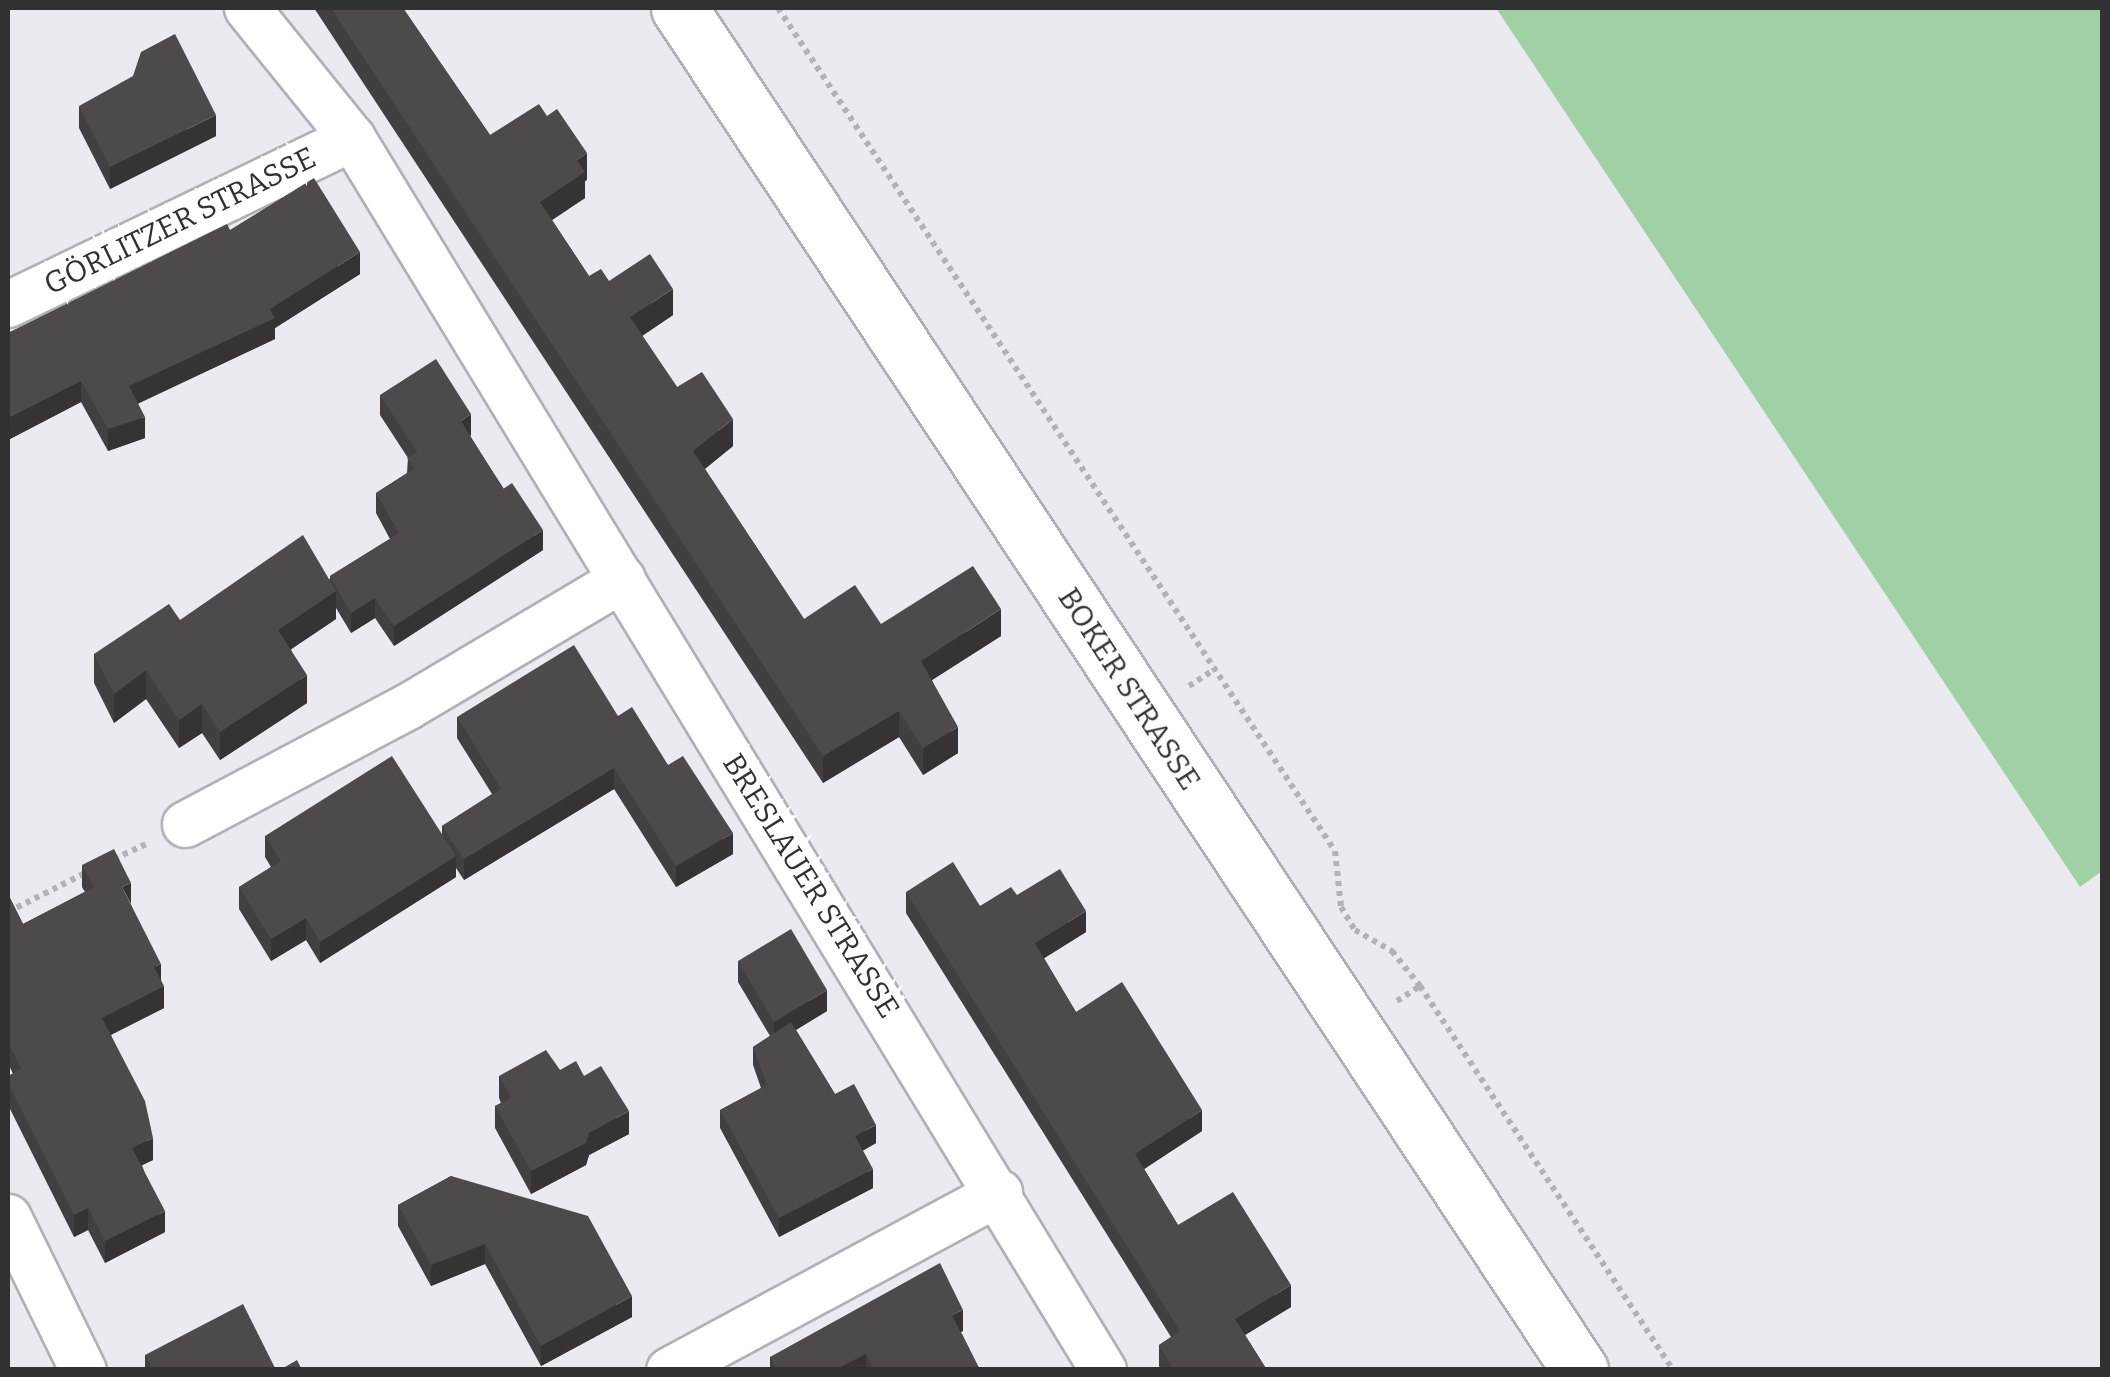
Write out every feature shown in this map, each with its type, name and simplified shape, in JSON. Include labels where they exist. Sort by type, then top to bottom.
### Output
[{"type":"main road","name":"BOKER STRASSE","points":[[679,8],[1580,1370]]},
{"type":"street","name":"BRESLAUER STRASSE","points":[[247,8],[352,138],[999,1192],[1103,1370]]},
{"type":"street","name":"GÖRLITZER STRASSE","points":[[8,304],[352,138]]},
{"type":"street","points":[[185,824],[408,706],[622,579]]},
{"type":"street","points":[[669,1370],[999,1192]]},
{"type":"street","points":[[8,1217],[83,1370]]},
{"type":"path","points":[[778,8],[1335,851],[1341,907],[1355,930],[1392,951],[1420,986],[1673,1370]]},
{"type":"path","points":[[8,912],[185,824]]},
{"type":"green space","points":[[1496,8],[2102,8],[2102,871],[2080,887]]},
{"type":"building","points":[[331,8],[403,8],[490,135],[539,104],[547,116],[557,109],[587,153],[577,160],[585,172],[540,202],[589,276],[601,269],[609,281],[650,254],[673,289],[630,317],[677,387],[702,372],[733,419],[693,451],[804,619],[855,585],[881,624],[973,566],[1001,609],[921,661],[958,727],[923,748],[899,711],[823,756]]},
{"type":"building","points":[[175,34],[216,115],[110,167],[79,106],[133,76],[141,52]]},
{"type":"building","points":[[314,178],[360,252],[270,309],[275,318],[129,386],[145,417],[108,429],[81,381],[8,418],[8,333],[227,224],[230,230]]},
{"type":"building","points":[[436,359],[471,414],[461,421],[503,489],[512,483],[543,530],[394,626],[375,598],[351,613],[330,576],[399,533],[376,493],[414,469],[407,458],[417,452],[380,395]]},
{"type":"building","points":[[303,535],[336,591],[278,630],[307,675],[220,732],[202,704],[179,720],[146,670],[114,694],[94,654],[169,604],[180,620]]},
{"type":"building","points":[[574,645],[618,716],[632,707],[668,765],[683,756],[733,833],[676,866],[614,768],[464,859],[442,826],[501,789],[457,717]]},
{"type":"building","points":[[392,756],[456,856],[320,942],[306,918],[271,939],[239,887],[281,861],[265,836]]},
{"type":"building","points":[[114,849],[131,883],[122,887],[161,964],[154,967],[164,986],[102,1018],[145,1101],[153,1138],[132,1148],[165,1211],[105,1241],[88,1208],[74,1215],[8,1083],[8,1076],[21,1069],[8,1041],[8,894],[23,924],[94,887],[82,865]]},
{"type":"building","points":[[953,862],[980,906],[1011,887],[1017,895],[1060,869],[1086,911],[1035,943],[1076,1012],[1122,982],[1202,1110],[1135,1154],[1178,1225],[1233,1192],[1291,1285],[1235,1319],[1267,1370],[1174,1370],[1159,1345],[1180,1331],[906,892]]},
{"type":"building","points":[[791,929],[827,990],[774,1022],[738,961]]},
{"type":"building","points":[[791,1022],[835,1094],[854,1084],[876,1125],[855,1136],[873,1169],[779,1218],[720,1110],[767,1085],[753,1047]]},
{"type":"building","points":[[546,1050],[560,1070],[576,1061],[584,1076],[601,1066],[629,1111],[589,1133],[586,1143],[531,1171],[495,1106],[511,1098],[499,1076]]},
{"type":"building","points":[[451,1176],[588,1216],[632,1296],[541,1346],[485,1244],[431,1265],[398,1205]]},
{"type":"building","points":[[940,1263],[963,1310],[952,1315],[980,1370],[874,1370],[866,1354],[834,1370],[777,1370],[770,1357]]},
{"type":"building","points":[[243,1304],[276,1370],[153,1370],[145,1355]]},
{"type":"building","points":[[297,1360],[302,1370],[280,1370]]}]
